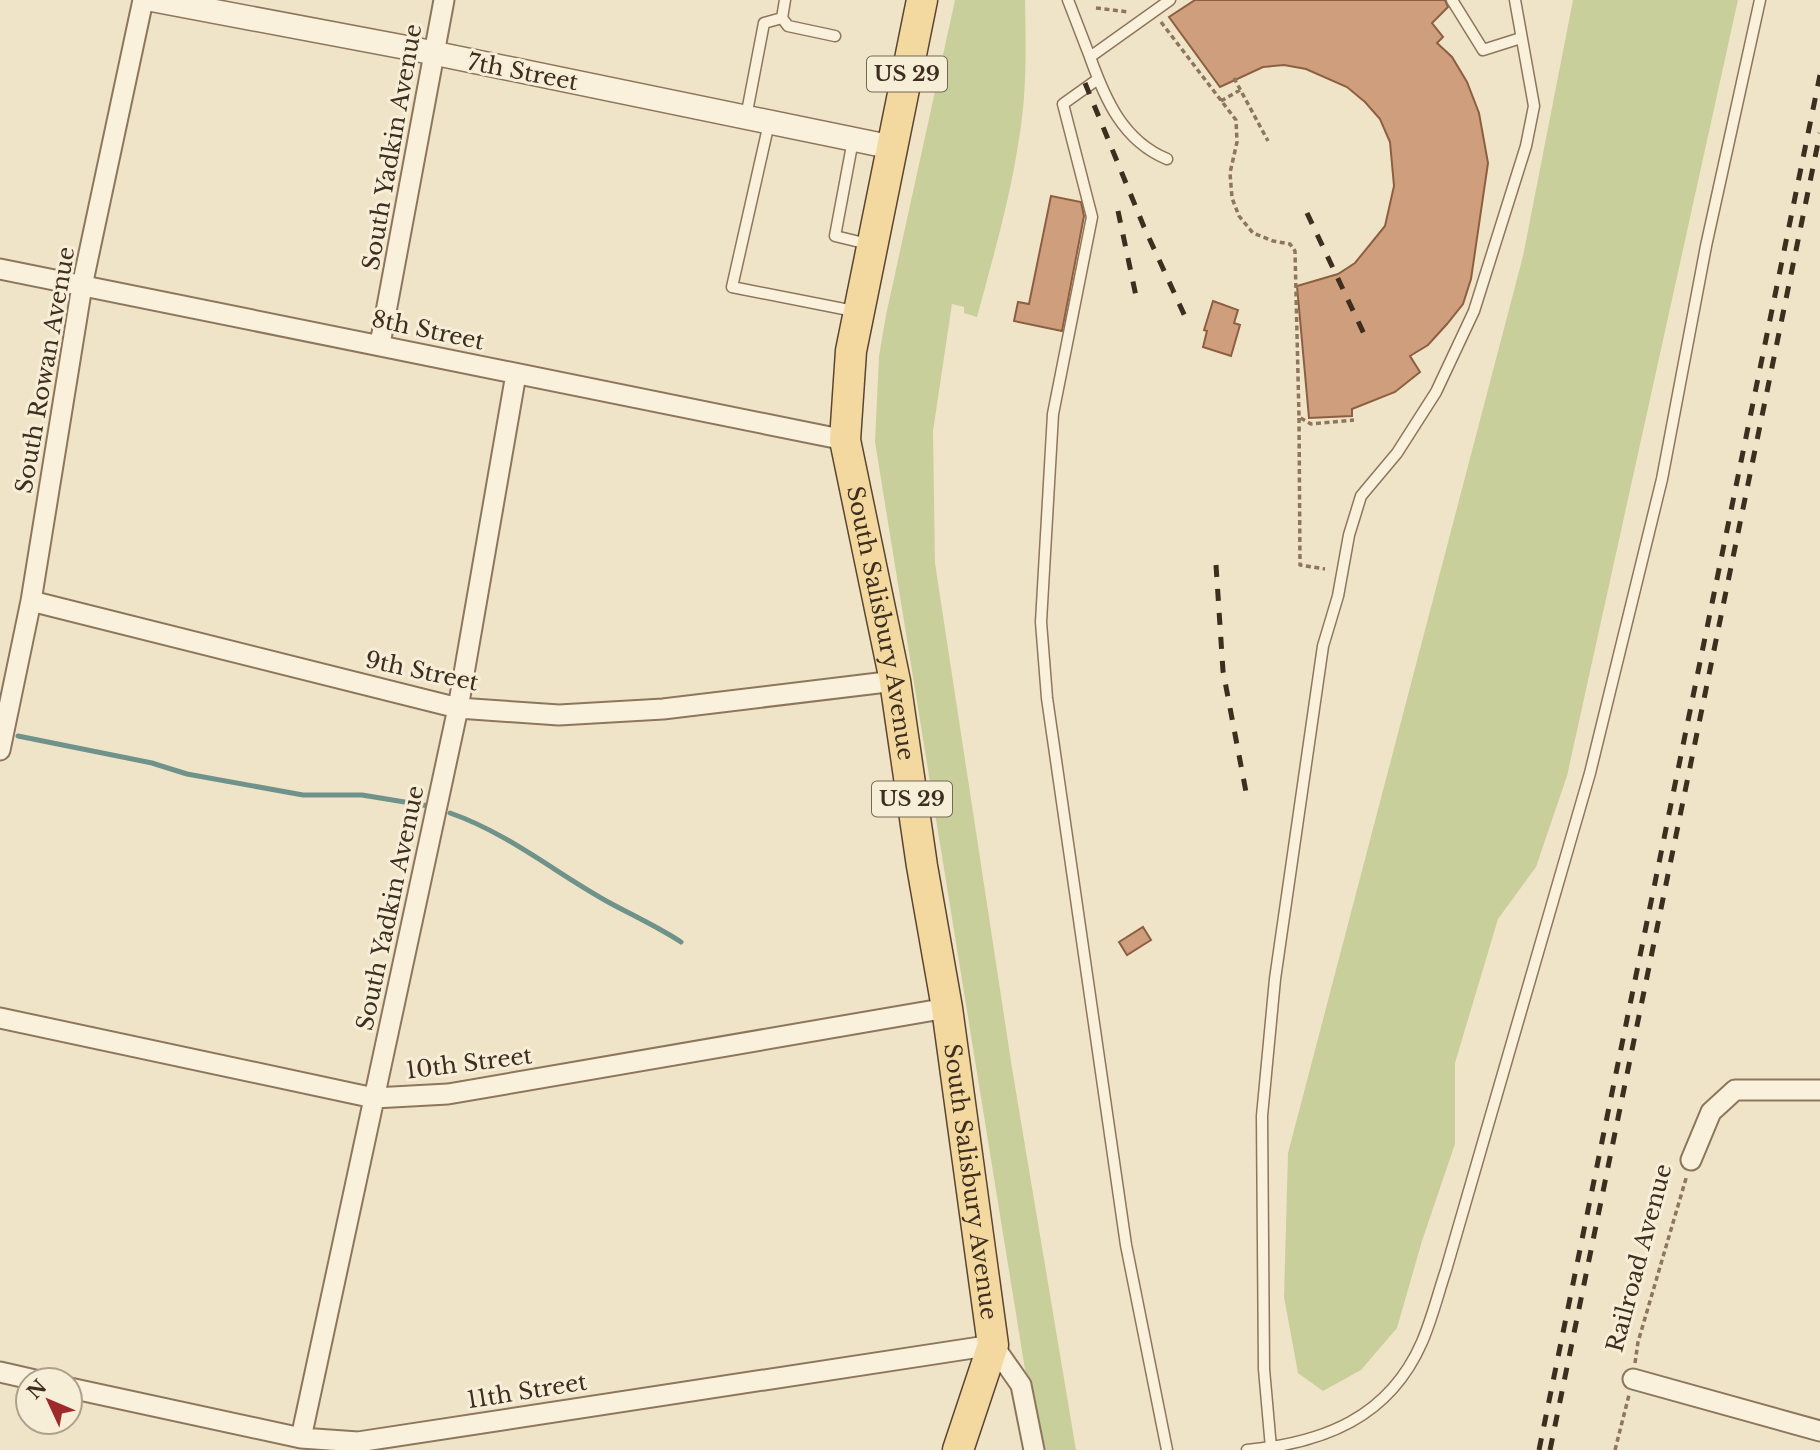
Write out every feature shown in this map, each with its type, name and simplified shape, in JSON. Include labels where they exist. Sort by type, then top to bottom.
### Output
[{"type":"main road","name":"South Salisbury Avenue","points":[[922,0],[851,351],[845,440],[895,681],[922,866],[947,1008],[993,1345],[958,1450]]},
{"type":"street","name":"South Rowan Avenue","points":[[0,750],[31,601],[82,286],[143,0]]},
{"type":"street","name":"7th Street","points":[[154,0],[891,147]]},
{"type":"street","name":"South Yadkin Avenue","points":[[380,344],[444,0]]},
{"type":"street","name":"8th Street","points":[[0,269],[845,440]]},
{"type":"street","name":"South Yadkin Avenue","points":[[300,1444],[458,708],[516,374]]},
{"type":"street","name":"9th Street","points":[[31,601],[458,708],[559,715],[663,709],[895,681]]},
{"type":"street","name":"10th Street","points":[[0,1018],[374,1098],[448,1094],[947,1008]]},
{"type":"street","name":"Railroad Avenue","points":[[1691,1160],[1711,1112],[1735,1090],[1820,1090]]},
{"type":"street","name":"11th Street","points":[[84,1391],[300,1444],[358,1442],[993,1345]]},
{"type":"street","points":[[993,1345],[1021,1385],[1034,1450]]},
{"type":"street","points":[[1633,1379],[1820,1431]]},
{"type":"lane","points":[[785,0],[782,18],[788,26],[835,36]]},
{"type":"lane","points":[[1068,0],[1098,79],[1118,119],[1135,141],[1167,159]]},
{"type":"lane","points":[[1090,57],[1170,0]]},
{"type":"lane","points":[[1452,0],[1483,50],[1521,38]]},
{"type":"lane","points":[[1271,1448],[1264,1369],[1262,1116],[1275,979],[1324,646],[1338,596],[1349,535],[1361,496],[1397,453],[1436,392],[1474,311],[1526,146],[1534,106],[1515,0]]},
{"type":"lane","points":[[1247,1450],[1320,1438],[1354,1420],[1377,1403],[1404,1374],[1422,1343],[1446,1270],[1590,772],[1661,479],[1706,246],[1760,0]]},
{"type":"lane","points":[[746,118],[764,23],[782,18]]},
{"type":"lane","points":[[1098,79],[1063,104],[1093,217],[1053,414],[1041,622],[1047,698],[1124,1231],[1167,1450]]},
{"type":"lane","points":[[769,122],[732,287],[859,312]]},
{"type":"lane","points":[[853,140],[835,236],[872,245]]},
{"type":"path","points":[[1096,8],[1151,13],[1160,20],[1236,120],[1238,130],[1230,173],[1233,198],[1239,215],[1253,233],[1273,242],[1290,244],[1296,251],[1300,565],[1325,569]]},
{"type":"path","points":[[1234,78],[1268,141]]},
{"type":"path","points":[[1221,101],[1240,90]]},
{"type":"path","points":[[1299,417],[1311,424],[1354,420]]},
{"type":"path","name":"Railroad Avenue","points":[[1615,1450],[1633,1379],[1638,1342],[1691,1160]]},
{"type":"green space","points":[[955,0],[1025,0],[1026,53],[1022,122],[1006,206],[977,317],[964,313],[964,307],[952,304],[933,431],[935,563],[1012,1068],[1076,1450],[1038,1450],[875,442],[879,356],[886,315]]},
{"type":"green space","points":[[1573,0],[1738,0],[1567,776],[1536,867],[1498,919],[1455,1063],[1455,1144],[1422,1241],[1397,1328],[1361,1370],[1323,1391],[1298,1373],[1284,1297],[1288,1153],[1523,256]]},
{"type":"building","points":[[1195,0],[1445,0],[1448,7],[1432,23],[1443,37],[1437,43],[1452,57],[1467,82],[1479,113],[1488,163],[1471,279],[1463,304],[1428,345],[1410,356],[1420,372],[1395,392],[1352,409],[1352,416],[1309,418],[1297,286],[1338,274],[1355,263],[1385,226],[1394,186],[1390,142],[1380,119],[1365,102],[1347,87],[1306,69],[1284,65],[1263,67],[1220,87],[1169,17]]},
{"type":"building","points":[[1051,196],[1081,202],[1084,216],[1062,331],[1014,321],[1018,302],[1029,304]]},
{"type":"building","points":[[1213,301],[1238,310],[1234,323],[1240,325],[1231,356],[1203,347],[1207,331],[1204,330]]},
{"type":"building","points":[[1143,927],[1151,940],[1127,955],[1119,942]]},
{"type":"waterway","points":[[18,736],[152,763],[187,774],[303,795],[362,795],[429,806]]},
{"type":"waterway","points":[[450,813],[492,831],[590,892],[681,942]]},
{"type":"railway","points":[[1539,1450],[1820,75]]},
{"type":"railway","points":[[1085,83],[1144,227],[1188,323]]},
{"type":"railway","points":[[1550,1450],[1820,133]]},
{"type":"railway","points":[[1118,211],[1136,296]]},
{"type":"railway","points":[[1307,213],[1365,336]]},
{"type":"railway","points":[[1216,565],[1223,671],[1246,792]]}]
